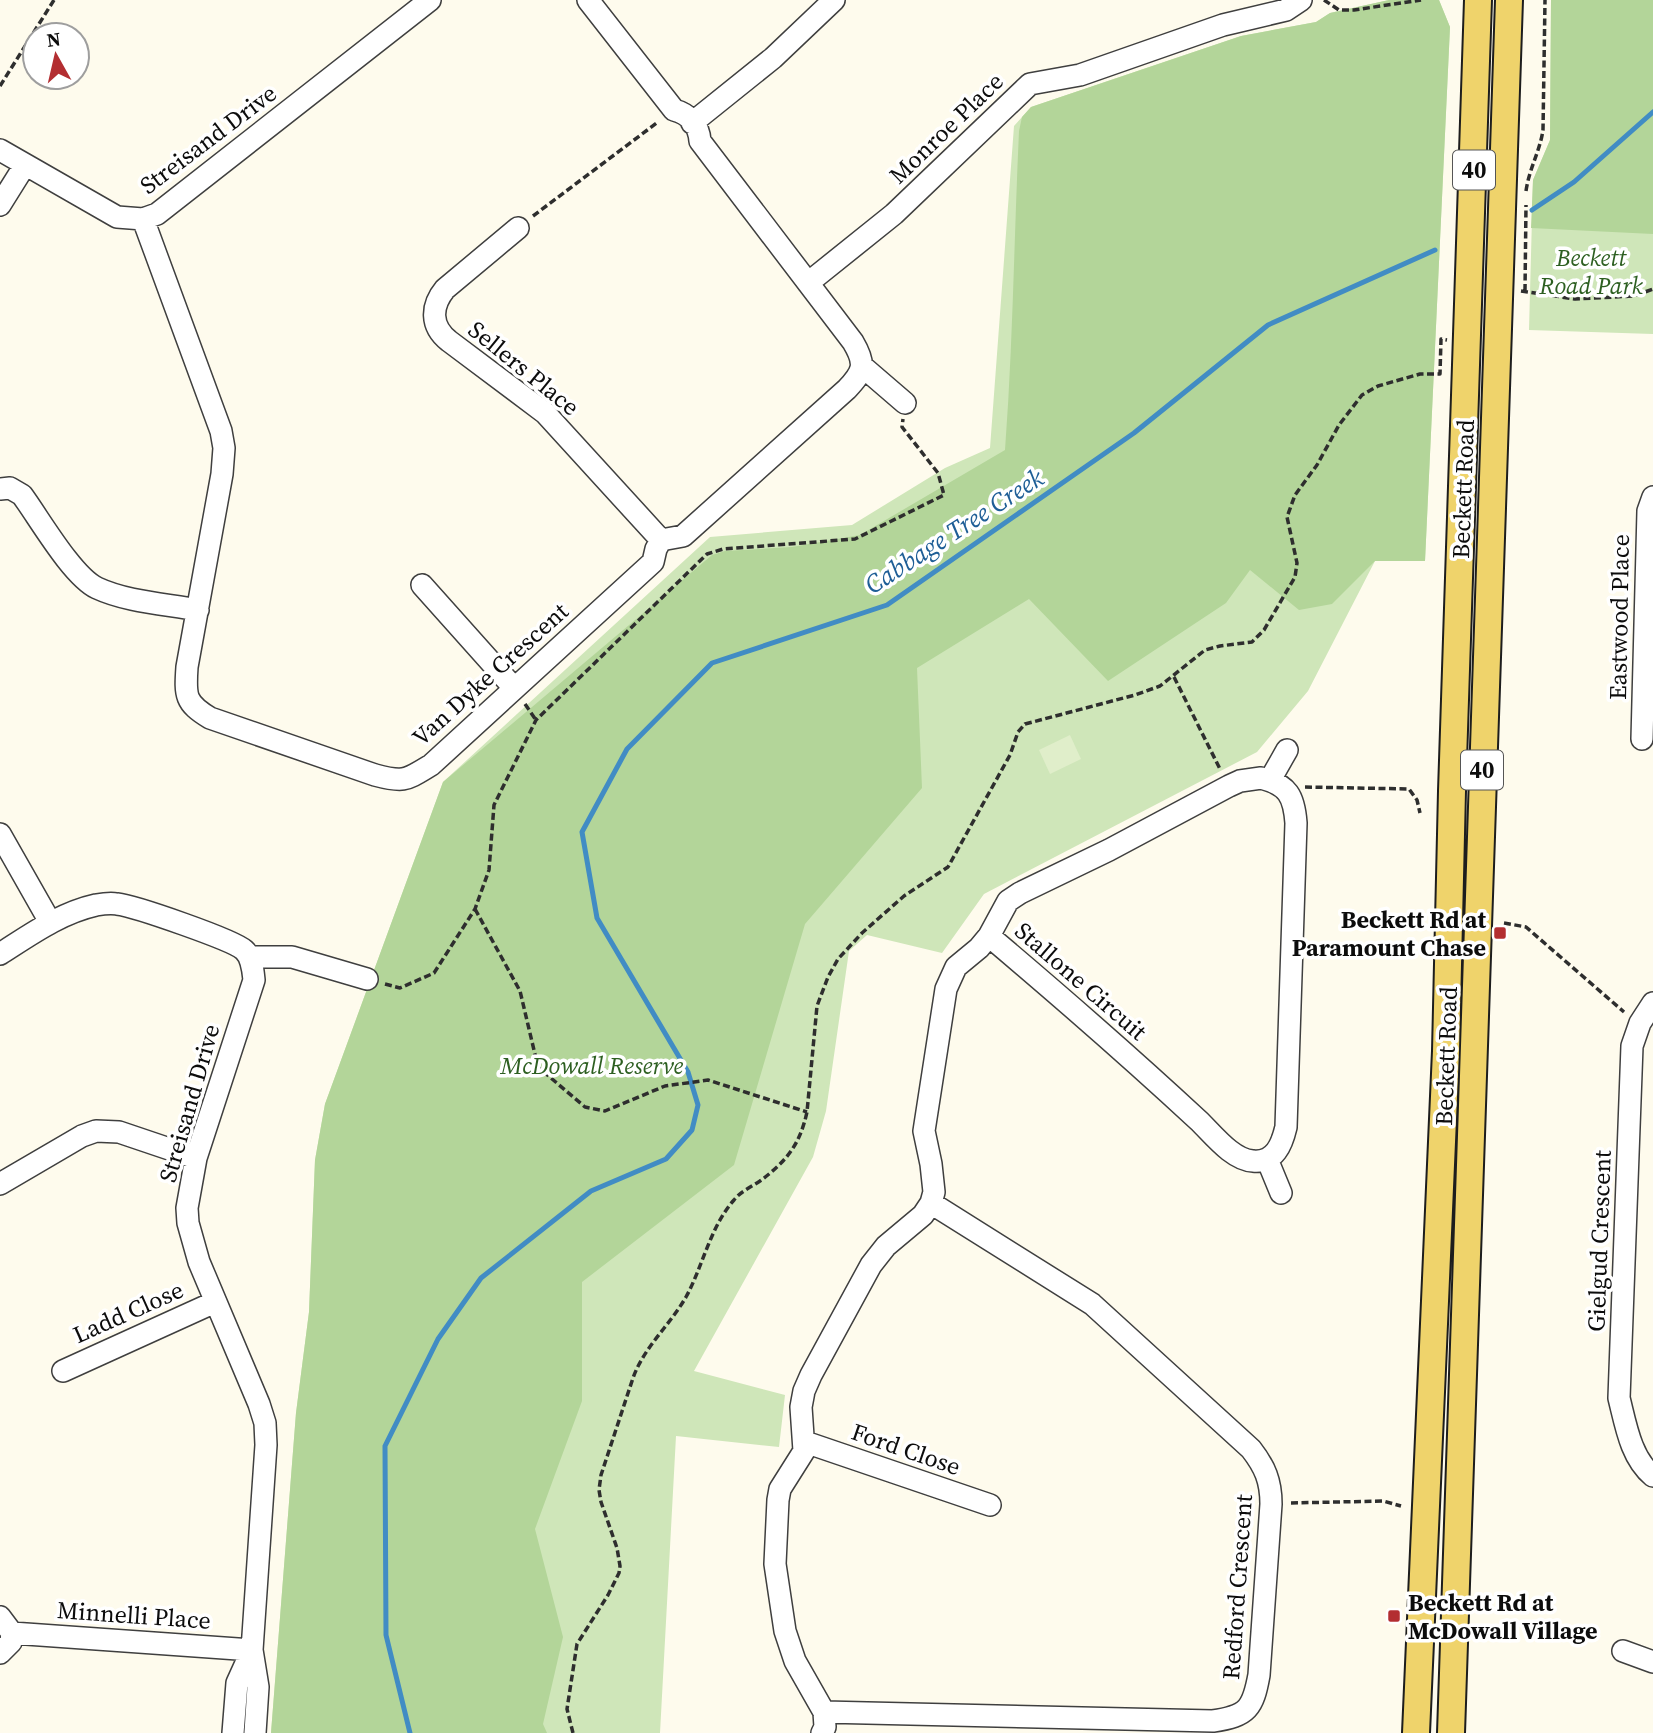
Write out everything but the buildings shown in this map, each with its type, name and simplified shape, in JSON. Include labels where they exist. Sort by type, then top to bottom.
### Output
[{"type":"main road","name":"Beckett Road","points":[[1416,1733],[1446,1051],[1478,0]]},
{"type":"main road","name":"Beckett Road","points":[[1451,1733],[1509,0]]},
{"type":"street","name":"Streisand Drive","points":[[0,150],[105,212],[129,220],[143,219],[157,214],[430,0]]},
{"type":"street","points":[[588,0],[674,110],[685,113],[699,130],[700,141],[861,354],[859,376],[847,389],[683,536],[661,540]]},
{"type":"street","points":[[692,123],[773,58],[834,0]]},
{"type":"street","name":"Monroe Place","points":[[808,284],[894,214],[1030,84],[1080,75],[1223,24],[1286,10],[1301,0]]},
{"type":"street","points":[[0,205],[24,165]]},
{"type":"street","name":"Van Dyke Crescent","points":[[143,219],[222,440],[222,474],[186,687],[192,707],[210,718],[398,781],[407,779],[431,765],[653,562],[661,540]]},
{"type":"street","name":"Sellers Place","points":[[518,228],[438,298],[435,308],[436,326],[440,334],[545,412],[661,540]]},
{"type":"street","points":[[862,366],[905,403]]},
{"type":"street","points":[[0,489],[10,488],[22,495],[81,577],[96,587],[121,596],[198,610]]},
{"type":"street","name":"Eastwood Place","points":[[1642,739],[1648,511],[1653,498]]},
{"type":"street","points":[[422,585],[514,688]]},
{"type":"street","points":[[1281,1194],[1267,1159],[1281,1145],[1286,1127],[1296,823],[1294,804],[1290,796],[1282,786],[1270,780],[1287,750]]},
{"type":"street","name":"Stallone Circuit","points":[[1267,1159],[1251,1161],[1229,1149],[1116,1045],[989,936],[1008,901],[1020,893],[1109,850],[1228,786],[1261,778],[1270,780]]},
{"type":"street","points":[[0,834],[50,922]]},
{"type":"street","points":[[0,954],[50,922],[90,907],[116,904],[144,911],[229,942],[244,950],[250,957],[292,957],[368,979]]},
{"type":"street","points":[[823,1722],[788,1641],[775,1564],[780,1489],[804,1451],[801,1407],[811,1375],[871,1265],[886,1245],[923,1215],[931,1203],[934,1192],[924,1131],[946,989],[956,967],[989,936]]},
{"type":"street","name":"Streisand Drive","points":[[250,957],[254,980],[196,1158],[187,1208],[188,1223],[199,1262],[265,1423],[265,1472],[252,1650],[258,1687],[255,1733]]},
{"type":"street","name":"Gielgud Crescent","points":[[1653,1003],[1640,1023],[1632,1046],[1619,1398],[1632,1444],[1642,1467],[1653,1476]]},
{"type":"street","points":[[0,1184],[82,1136],[96,1131],[119,1132],[196,1158]]},
{"type":"street","name":"Redford Crescent","points":[[823,1722],[1180,1718],[1213,1721],[1245,1712],[1254,1700],[1259,1675],[1271,1504],[1271,1485],[1264,1466],[1251,1449],[1092,1304],[931,1203]]},
{"type":"street","name":"Ladd Close","points":[[63,1371],[215,1302]]},
{"type":"street","name":"Ford Close","points":[[805,1442],[990,1506]]},
{"type":"street","name":"Minnelli Place","points":[[0,1654],[11,1642],[6,1625],[252,1650]]},
{"type":"street","name":"Streisand Drive","points":[[233,1733],[237,1683],[252,1650]]},
{"type":"street","points":[[1623,1651],[1653,1662]]},
{"type":"path","points":[[0,86],[54,0]]},
{"type":"path","points":[[1324,0],[1339,10],[1366,9],[1421,0]]},
{"type":"path","points":[[1525,291],[1526,190],[1528,177],[1542,142],[1544,120],[1545,0]]},
{"type":"path","points":[[518,228],[674,110]]},
{"type":"path","points":[[1511,290],[1575,299],[1634,296],[1653,289]]},
{"type":"path","points":[[368,979],[400,988],[434,973],[475,909],[489,870],[494,805],[536,720],[707,554],[723,549],[855,539],[944,495],[938,473],[902,427],[905,403]]},
{"type":"path","points":[[1174,677],[1228,786]]},
{"type":"path","points":[[1290,796],[1307,786],[1409,789],[1417,800],[1420,813]]},
{"type":"path","points":[[475,909],[520,991],[538,1067],[585,1107],[605,1111],[665,1086],[708,1080],[807,1112]]},
{"type":"path","points":[[1504,923],[1526,927],[1618,1009],[1640,1023]]},
{"type":"path","points":[[1271,1504],[1383,1501],[1401,1506]]},
{"type":"green space","name":"McDowall Reserve","points":[[1389,0],[1439,0],[1450,27],[1425,561],[1375,561],[1308,691],[1257,752],[984,894],[942,953],[867,935],[849,951],[826,1111],[813,1157],[694,1371],[785,1395],[779,1447],[676,1436],[660,1733],[271,1733],[296,1413],[309,1312],[315,1160],[325,1104],[443,782],[710,537],[852,525],[945,468],[990,448],[1014,126],[1031,107],[1241,36],[1316,22],[1330,13]]},
{"type":"green space","name":"McDowall Reserve","points":[[1389,0],[1439,0],[1450,27],[1425,561],[1375,561],[1332,604],[1299,610],[1250,570],[1226,603],[1108,681],[1029,599],[917,668],[922,788],[805,924],[734,1165],[582,1282],[582,1401],[535,1529],[563,1637],[543,1724],[547,1733],[271,1733],[296,1413],[309,1312],[315,1160],[325,1104],[443,782],[712,555],[725,551],[792,547],[860,535],[1005,450],[1019,131],[1022,117],[1031,107],[1241,36],[1316,22],[1330,13]]},
{"type":"green space","name":"Beckett Road Park","points":[[1551,0],[1653,0],[1653,334],[1529,330],[1533,180],[1550,140]]},
{"type":"green space","name":"Beckett Road Park","points":[[1551,0],[1653,0],[1653,234],[1531,228],[1533,180],[1550,140]]},
{"type":"green space","points":[[1070,735],[1081,759],[1050,774],[1039,750]]},
{"type":"waterway","name":"Cabbage Tree Creek","points":[[1532,210],[1574,182],[1653,112]]},
{"type":"waterway","name":"Cabbage Tree Creek","points":[[410,1733],[386,1635],[385,1446],[438,1339],[481,1278],[591,1191],[666,1159],[692,1130],[698,1105],[688,1072],[597,918],[582,832],[627,749],[712,663],[887,605],[1134,433],[1268,325],[1435,250]]},
{"type":"place","name":"Beckett Rd at Paramount Chase","points":[[1500,933]]},
{"type":"place","name":"Beckett Rd at McDowall Village","points":[[1394,1616]]}]
